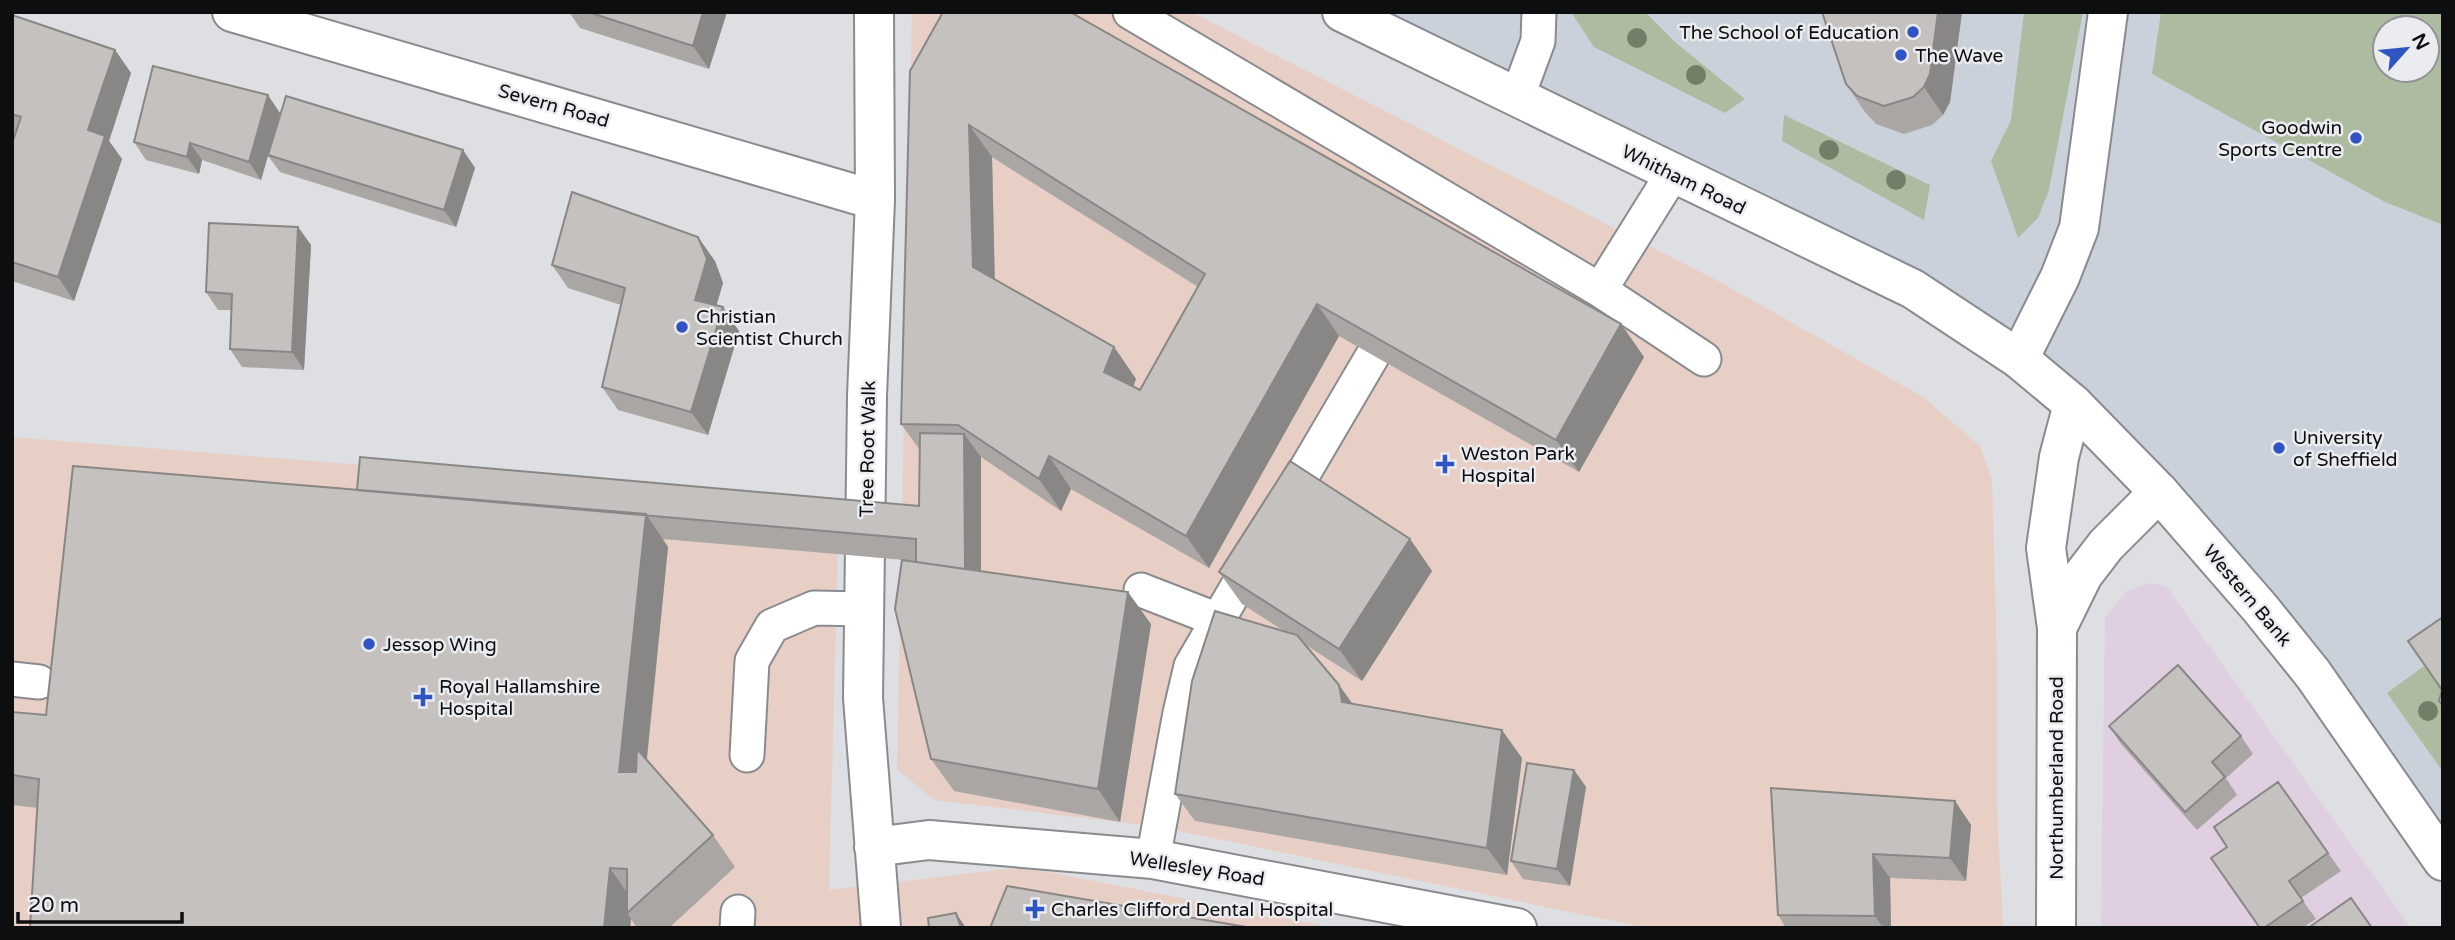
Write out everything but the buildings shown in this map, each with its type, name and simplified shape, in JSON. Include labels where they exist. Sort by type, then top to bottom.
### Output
[{"type":"street","name":"Severn Road","points":[[232,12],[876,201]]},
{"type":"street","name":"Tree Root Walk","points":[[874,12],[876,201],[867,396],[863,698],[881,928]]},
{"type":"street","name":"Whitham Road","points":[[1342,12],[1913,289],[2019,359]]},
{"type":"street","points":[[2019,359],[2060,277],[2079,228],[2108,12]]},
{"type":"street","name":"Western Bank","points":[[2019,359],[2073,404],[2159,492],[2313,674],[2443,860]]},
{"type":"street","name":"Northumberland Road","points":[[2056,928],[2057,628],[2046,548],[2059,457],[2073,404]]},
{"type":"street","name":"Northumberland Road","points":[[2057,628],[2082,575],[2106,545],[2159,492]]},
{"type":"street","name":"Wellesley Road","points":[[874,847],[929,839],[1153,859],[1517,928]]},
{"type":"lane","points":[[1130,12],[1452,217],[1600,290],[1704,359]]},
{"type":"lane","points":[[1517,98],[1538,41],[1539,12]]},
{"type":"lane","points":[[1600,290],[1673,173]]},
{"type":"lane","points":[[1153,859],[1180,713],[1205,669],[1218,620],[1373,355]]},
{"type":"lane","points":[[1141,590],[1218,620]]},
{"type":"lane","points":[[747,755],[752,661],[772,626],[814,608],[866,609]]},
{"type":"shaded area","name":"Weston Park Hospital","points":[[912,12],[1191,12],[1722,283],[1923,397],[1980,446],[1992,481],[1997,659],[1997,807],[2003,928],[1648,928],[1159,827],[934,800],[897,769]]},
{"type":"shaded area","name":"University of Sheffield","points":[[1342,12],[2443,12],[2443,861],[2313,674],[2019,359]]},
{"type":"shaded area","name":"Royal Hallamshire Hospital","points":[[12,437],[839,503],[829,890],[1023,867],[1335,928],[12,928]]},
{"type":"shaded area","points":[[2150,583],[2167,587],[2411,928],[2101,928],[2105,617],[2127,591]]},
{"type":"green space","points":[[1571,12],[1645,12],[1675,42],[1745,99],[1725,113],[1594,47]]},
{"type":"green space","points":[[2024,12],[2083,12],[2049,190],[2038,218],[2018,238],[1991,161],[2011,120]]},
{"type":"green space","name":"Goodwin Sports Centre","points":[[2161,12],[2443,12],[2443,225],[2385,202],[2152,74]]},
{"type":"green space","points":[[1784,115],[1930,185],[1924,220],[1782,141]]},
{"type":"green space","points":[[2424,666],[2443,691],[2443,772],[2387,693]]},
{"type":"place","name":"The School of Education","points":[[1913,32]]},
{"type":"place","name":"The Wave","points":[[1901,55]]},
{"type":"place","name":"Goodwin Sports Centre","points":[[2356,138]]},
{"type":"place","name":"Christian Scientist Church","points":[[682,327]]},
{"type":"place","name":"University of Sheffield","points":[[2279,448]]},
{"type":"place","name":"Weston Park Hospital","points":[[1445,464]]},
{"type":"place","name":"Jessop Wing","points":[[369,644]]},
{"type":"place","name":"Royal Hallamshire Hospital","points":[[423,697]]},
{"type":"place","name":"Charles Clifford Dental Hospital","points":[[1035,909]]}]
